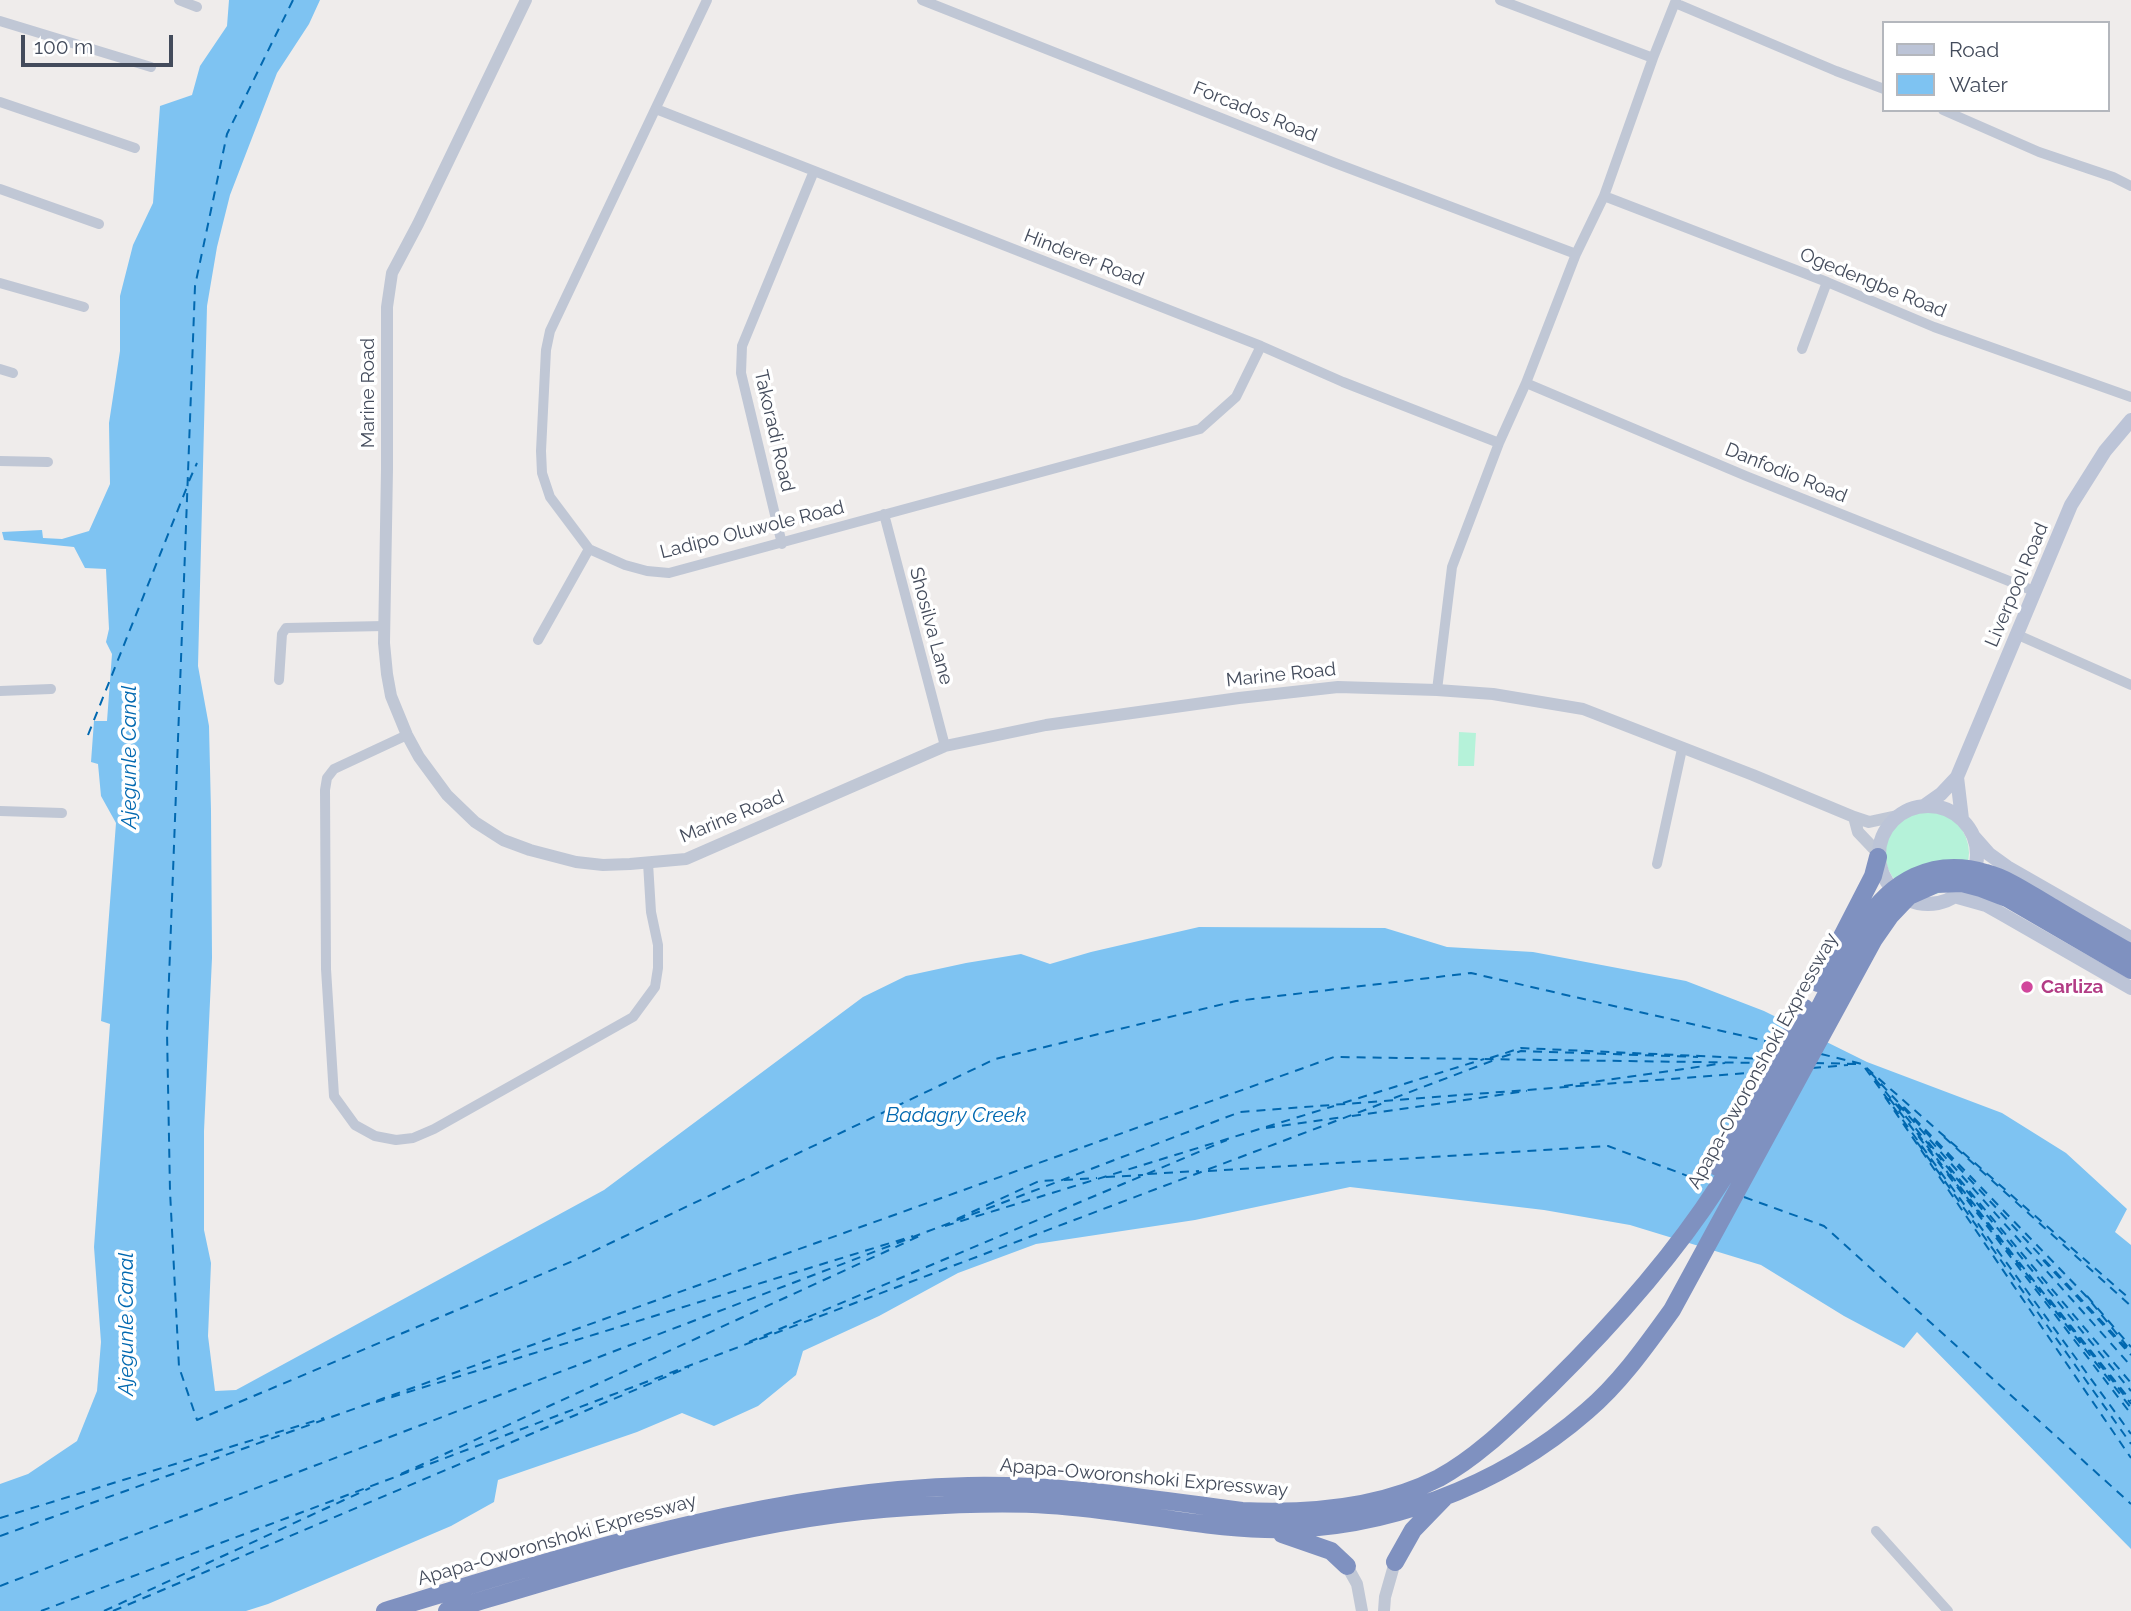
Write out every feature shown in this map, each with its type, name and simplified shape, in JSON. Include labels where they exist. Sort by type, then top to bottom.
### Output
[{"type":"highway","points":[[1702,1210],[1709,1180],[1812,996],[1865,894],[1878,855]]},
{"type":"highway","name":"Apapa-Oworonshoki Expressway","points":[[385,1611],[566,1556],[698,1522],[767,1508],[903,1490],[969,1486],[1055,1488],[1242,1511],[1273,1512],[1311,1511],[1382,1499],[1437,1478],[1491,1443],[1577,1359],[1648,1279],[1719,1185],[1763,1111],[1863,925],[1877,904],[1903,882],[1946,868],[1987,873],[2017,887],[2131,953]]},
{"type":"highway","name":"Apapa-Oworonshoki Expressway","points":[[447,1611],[695,1541],[774,1524],[906,1507],[1048,1505],[1190,1523],[1265,1529],[1318,1527],[1405,1510],[1482,1482],[1527,1457],[1587,1411],[1633,1362],[1672,1310],[1874,939],[1890,916],[1909,896],[1936,884],[1962,883],[1981,888],[2007,898],[2131,970]]},
{"type":"highway","points":[[1723,1218],[1743,1203],[1892,930],[1919,903]]},
{"type":"highway","points":[[1395,1562],[1413,1530],[1447,1495]]},
{"type":"highway","points":[[1265,1529],[1313,1543],[1331,1552],[1347,1566]]},
{"type":"main road","name":"Liverpool Road","points":[[1924,806],[1941,794],[1957,777],[2071,505],[2105,451],[2131,420]]},
{"type":"main road","name":"Liverpool Road","points":[[1957,777],[1962,820]]},
{"type":"main road","points":[[1973,835],[1977,852],[1975,869],[1967,884],[1954,896],[1937,903],[1919,903],[1901,896],[1883,875],[1878,855],[1885,830],[1897,816],[1914,807],[1940,807],[1962,820],[1989,854],[2007,867],[2131,938]]},
{"type":"main road","points":[[1954,896],[1986,905],[2131,988]]},
{"type":"street","points":[[179,0],[197,7]]},
{"type":"street","name":"Marine Road","points":[[526,0],[392,274],[387,307],[384,626],[387,674],[391,696],[407,735],[447,796],[475,822],[503,839],[540,854],[576,862],[603,865],[687,859],[945,746],[1046,725],[1338,687],[1493,694],[1583,709],[1854,817]]},
{"type":"street","name":"Ladipo Oluwole Road","points":[[707,0],[556,315],[546,349],[542,473],[550,497],[589,549],[625,565],[669,573],[1200,429],[1236,397],[1261,346]]},
{"type":"street","name":"Forcados Road","points":[[922,0],[1348,168],[1576,254]]},
{"type":"street","points":[[1500,0],[1653,58]]},
{"type":"street","points":[[1437,690],[1452,567],[1576,254],[1604,195],[1676,2],[1882,88]]},
{"type":"street","points":[[0,21],[151,67]]},
{"type":"street","points":[[0,102],[135,148]]},
{"type":"street","name":"Hinderer Road","points":[[656,109],[1261,346],[1343,382],[1499,443]]},
{"type":"street","points":[[1947,112],[2039,152],[2113,177],[2131,187]]},
{"type":"street","name":"Takoradi Road","points":[[782,544],[741,373],[742,346],[814,171]]},
{"type":"street","points":[[0,189],[99,224]]},
{"type":"street","name":"Ogedengbe Road","points":[[1604,195],[1934,327],[2131,397]]},
{"type":"street","points":[[1802,349],[1826,282]]},
{"type":"street","points":[[0,283],[84,307]]},
{"type":"street","points":[[0,369],[13,373]]},
{"type":"street","name":"Danfodio Road","points":[[1526,383],[1746,476],[2034,591]]},
{"type":"street","points":[[0,461],[48,462]]},
{"type":"street","name":"Shosilva Lane","points":[[884,514],[945,746]]},
{"type":"street","points":[[538,640],[589,549]]},
{"type":"street","points":[[279,680],[282,634],[286,628],[384,626]]},
{"type":"street","points":[[2018,635],[2131,685]]},
{"type":"street","points":[[0,691],[51,689]]},
{"type":"street","points":[[407,735],[334,769],[327,778],[326,969],[334,1096],[355,1125],[374,1136],[396,1140],[413,1138],[434,1129],[633,1017],[655,988],[658,968],[658,945],[651,912],[648,863]]},
{"type":"street","points":[[1657,864],[1682,749]]},
{"type":"street","points":[[0,811],[62,813]]},
{"type":"street","points":[[1854,817],[1869,822],[1897,816]]},
{"type":"street","points":[[1854,817],[1858,832],[1878,855]]},
{"type":"street","points":[[1876,1531],[1948,1611]]},
{"type":"street","points":[[1384,1611],[1395,1562]]},
{"type":"street","points":[[1347,1566],[1357,1584],[1362,1611]]},
{"type":"green space","points":[[1459,732],[1476,733],[1474,766],[1458,766]]},
{"type":"green space","points":[[1927,811],[1943,814],[1957,823],[1966,837],[1969,853],[1966,869],[1957,883],[1943,892],[1927,895],[1911,892],[1897,883],[1888,869],[1885,853],[1888,837],[1897,823],[1911,814]]},
{"type":"water","name":"Badagry Creek","points":[[229,0],[320,0],[309,24],[277,73],[230,195],[217,247],[207,306],[198,666],[209,726],[211,811],[212,958],[204,1131],[204,1230],[211,1263],[208,1336],[215,1391],[236,1390],[604,1190],[863,997],[906,976],[1021,954],[1050,964],[1199,927],[1385,928],[1447,947],[1533,952],[1686,981],[1764,1011],[1867,1062],[2002,1113],[2066,1153],[2127,1209],[2115,1232],[2131,1245],[2131,1549],[1917,1332],[1904,1348],[1844,1316],[1761,1265],[1630,1225],[1544,1210],[1350,1187],[1195,1220],[1036,1244],[958,1273],[879,1316],[803,1351],[796,1375],[758,1406],[714,1426],[682,1413],[637,1432],[498,1480],[494,1502],[451,1526],[246,1611],[0,1611],[0,1484],[28,1474],[77,1441],[97,1391],[101,1342],[94,1247],[110,1024],[101,1021],[116,823],[101,796],[98,764],[91,762],[94,721],[107,721],[112,654],[106,642],[109,629],[106,569],[85,568],[74,547],[4,540],[2,532],[42,530],[43,538],[62,539],[89,531],[110,484],[109,423],[120,351],[120,296],[133,245],[153,203],[160,106],[192,95],[200,66],[227,26]]},
{"type":"ferry route","points":[[293,0],[227,134],[195,286],[167,1032],[170,1191],[179,1367],[197,1420],[573,1261],[995,1059],[1236,1001],[1471,973],[1774,1043]]},
{"type":"ferry route","points":[[189,481],[197,463]]},
{"type":"ferry route","points":[[88,735],[187,487]]},
{"type":"ferry route","points":[[1490,1058],[1521,1048],[1766,1059]]},
{"type":"ferry route","points":[[1502,1057],[1521,1051],[1698,1057]]},
{"type":"ferry route","points":[[1821,1054],[1862,1064],[2131,1300]]},
{"type":"ferry route","points":[[0,1536],[1334,1057],[1767,1063]]},
{"type":"ferry route","points":[[1343,1103],[1484,1059]]},
{"type":"ferry route","points":[[1394,1098],[1497,1059]]},
{"type":"ferry route","points":[[1564,1086],[1725,1063]]},
{"type":"ferry route","points":[[1815,1063],[1858,1064]]},
{"type":"ferry route","points":[[1812,1068],[1848,1065]]},
{"type":"ferry route","points":[[1865,1068],[2131,1434]]},
{"type":"ferry route","points":[[0,1586],[1240,1112],[1761,1072]]},
{"type":"ferry route","points":[[1870,1072],[2131,1353]]},
{"type":"ferry route","points":[[1875,1079],[2131,1391]]},
{"type":"ferry route","points":[[1352,1116],[1527,1091]]},
{"type":"ferry route","points":[[1885,1097],[2131,1458]]},
{"type":"ferry route","points":[[1889,1098],[2131,1414]]},
{"type":"ferry route","points":[[41,1611],[1386,1102]]},
{"type":"ferry route","points":[[1898,1104],[2131,1366]]},
{"type":"ferry route","points":[[945,1226],[1334,1106]]},
{"type":"ferry route","points":[[1904,1107],[1913,1116]]},
{"type":"ferry route","points":[[1266,1128],[1343,1117]]},
{"type":"ferry route","points":[[1914,1118],[2087,1297],[2131,1351]]},
{"type":"ferry route","points":[[1917,1133],[1948,1173]]},
{"type":"ferry route","points":[[1944,1137],[2131,1306]]},
{"type":"ferry route","points":[[749,1342],[1227,1140]]},
{"type":"ferry route","points":[[1917,1142],[2131,1444]]},
{"type":"ferry route","points":[[1928,1142],[2131,1383]]},
{"type":"ferry route","points":[[1208,1171],[1608,1146],[1709,1184]]},
{"type":"ferry route","points":[[1148,1174],[1199,1171]]},
{"type":"ferry route","points":[[1947,1172],[2131,1408]]},
{"type":"ferry route","points":[[1950,1174],[1977,1208]]},
{"type":"ferry route","points":[[1106,1177],[1143,1175]]},
{"type":"ferry route","points":[[1064,1180],[1097,1178]]},
{"type":"ferry route","points":[[957,1219],[1039,1181],[1059,1180]]},
{"type":"ferry route","points":[[1744,1197],[1824,1226],[2131,1504]]},
{"type":"ferry route","points":[[1978,1210],[2018,1261]]},
{"type":"ferry route","points":[[401,1474],[924,1234]]},
{"type":"ferry route","points":[[376,1402],[913,1236]]},
{"type":"ferry route","points":[[2043,1260],[2131,1355]]},
{"type":"ferry route","points":[[2019,1262],[2131,1404]]},
{"type":"ferry route","points":[[2087,1296],[2131,1347]]},
{"type":"ferry route","points":[[2050,1300],[2131,1401]]},
{"type":"ferry route","points":[[113,1611],[689,1367]]},
{"type":"ferry route","points":[[0,1518],[324,1418]]},
{"type":"ferry route","points":[[104,1611],[370,1488]]},
{"type":"place","name":"Carliza","points":[[2027,987]]},
{"type":"water label","name":"Ajegunle Canal","points":[[130,757]]},
{"type":"water label","name":"Ajegunle Canal","points":[[127,1324]]}]
